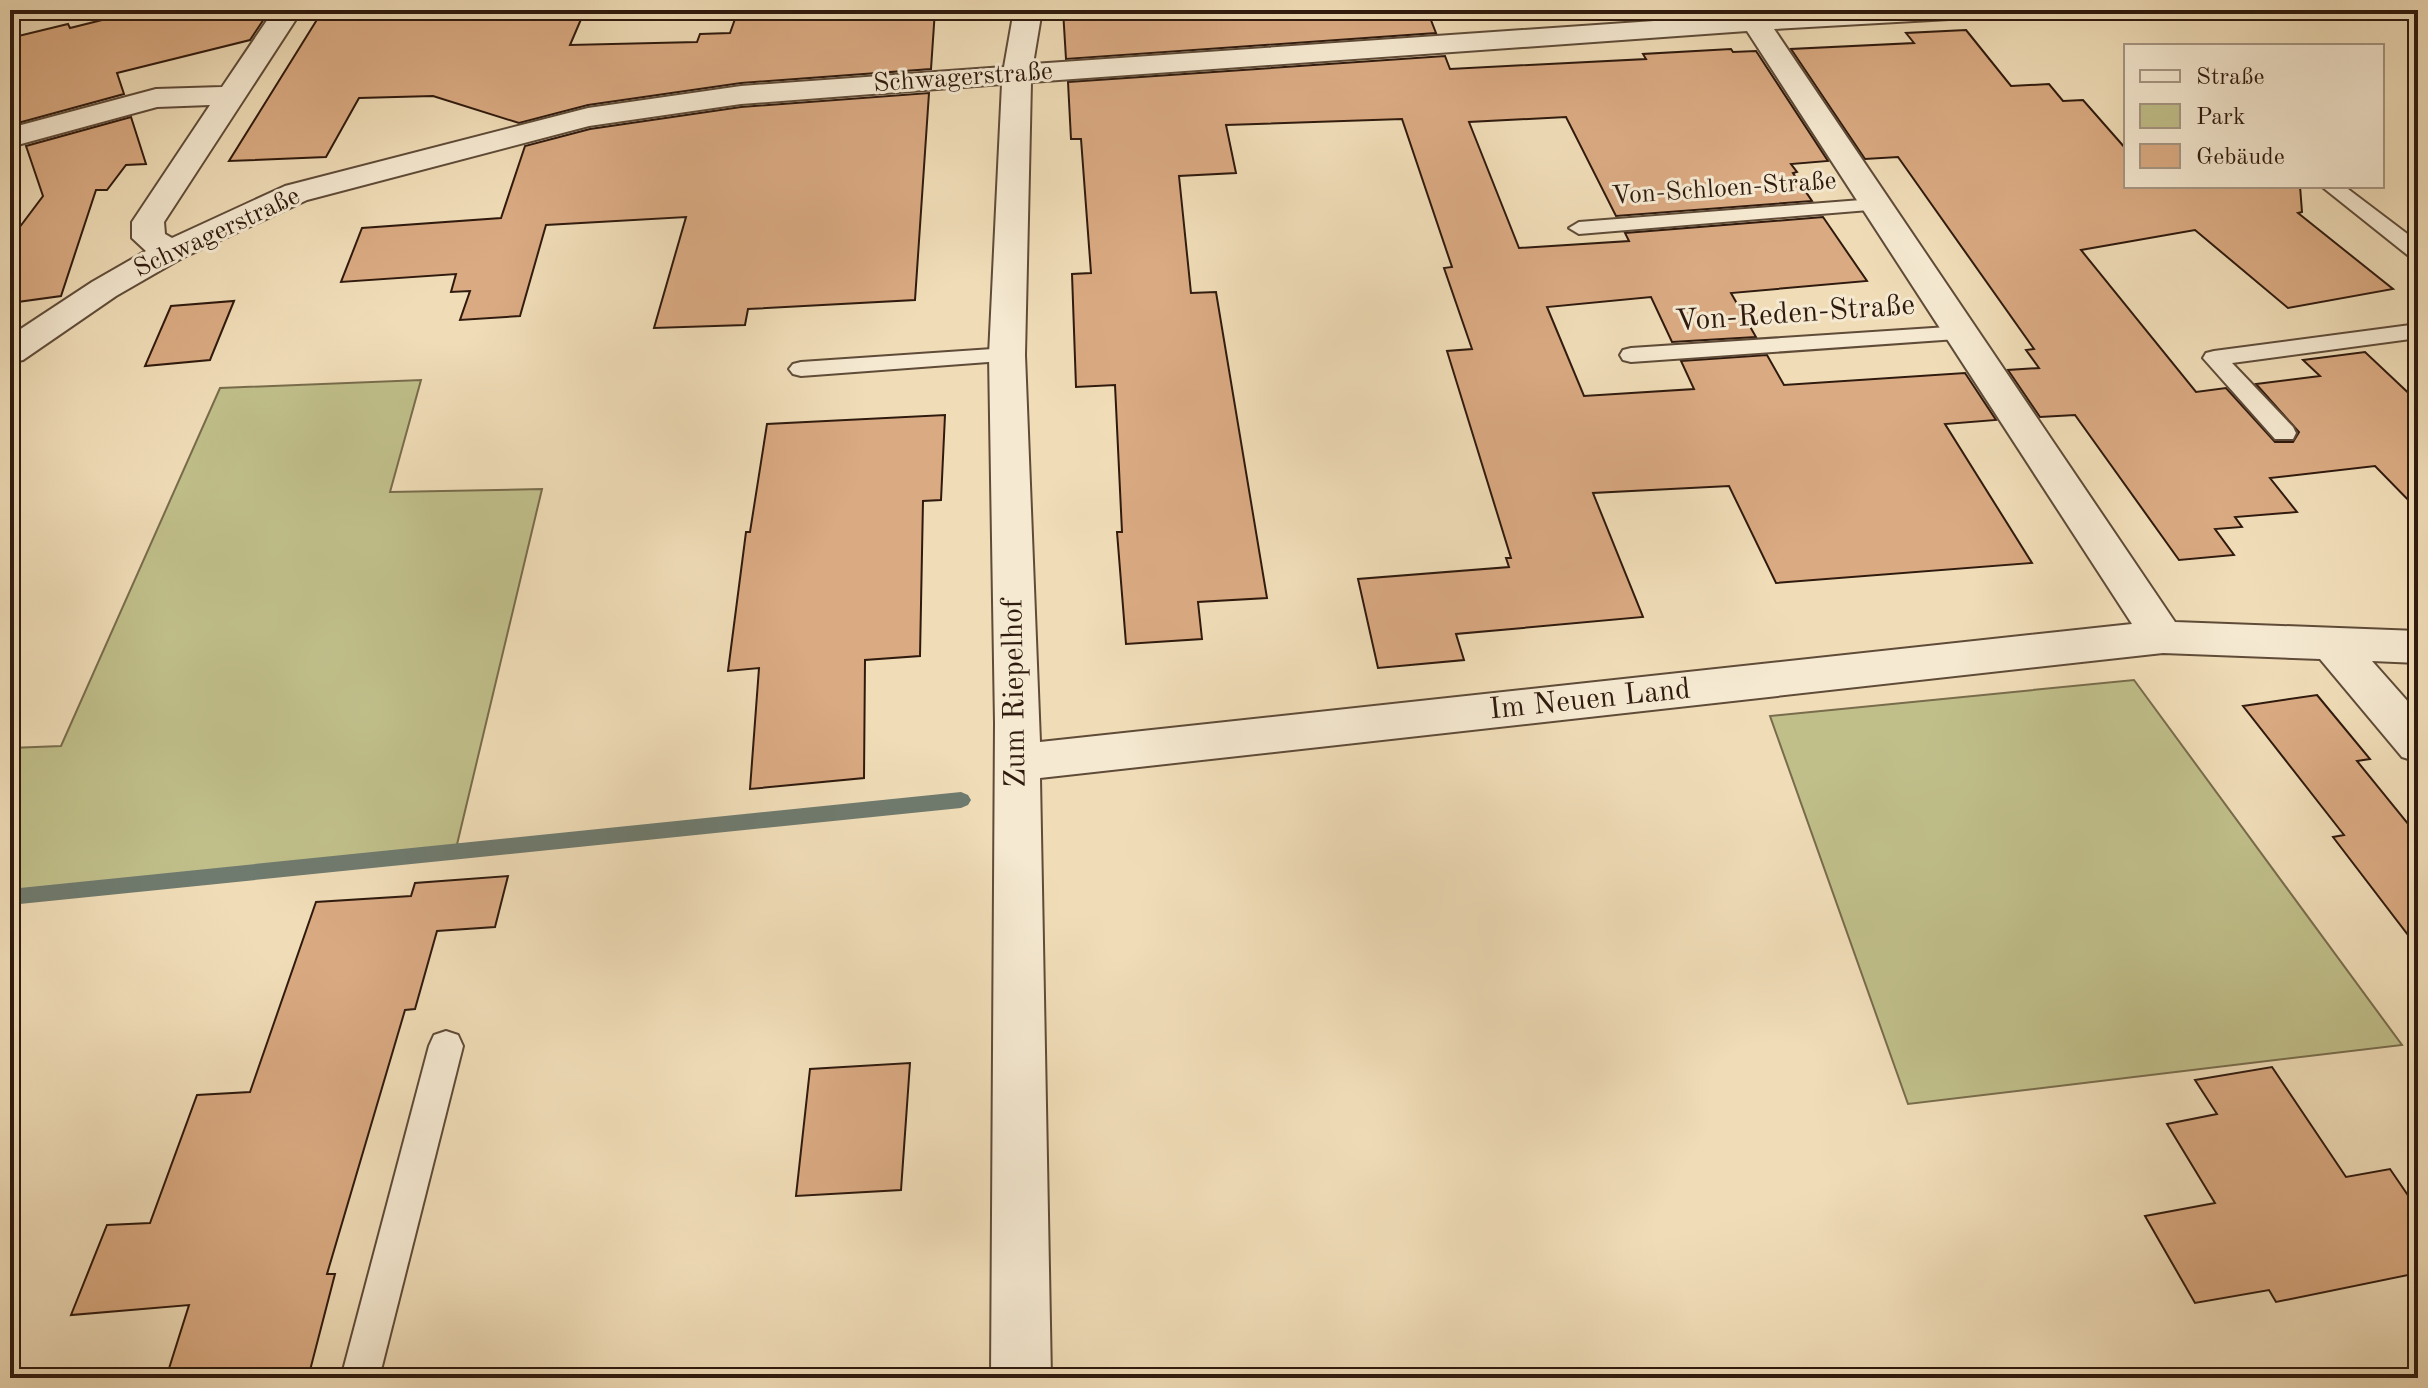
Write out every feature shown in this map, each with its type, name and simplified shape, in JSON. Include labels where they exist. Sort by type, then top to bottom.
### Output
[{"type":"street","points":[[170,251],[149,238],[148,222],[288,10]]},
{"type":"street","name":"Zum Riepelhof","points":[[1021,1378],[1016,763],[1007,355],[1017,74],[1028,10]]},
{"type":"street","name":"Schwagerstraße","points":[[10,352],[104,289],[170,251],[296,193],[588,117],[741,95],[1755,22],[1967,10]]},
{"type":"street","points":[[1755,22],[2163,637]]},
{"type":"street","points":[[10,138],[156,98],[230,96]]},
{"type":"street","name":"Im Neuen Land","points":[[1016,763],[2163,637],[2418,647]]},
{"type":"street","points":[[2330,642],[2418,744]]},
{"type":"lane","points":[[2334,188],[2418,252]]},
{"type":"lane","name":"Von-Schloen-Straße","points":[[1579,228],[1874,205]]},
{"type":"lane","points":[[2284,433],[2214,358],[2418,331]]},
{"type":"lane","name":"Von-Reden-Straße","points":[[1631,355],[1963,333]]},
{"type":"lane","points":[[801,369],[1007,355]]},
{"type":"lane","points":[[360,1378],[446,1046]]},
{"type":"green space","points":[[421,380],[390,492],[542,489],[454,857],[10,901],[10,748],[61,746],[220,388]]},
{"type":"green space","points":[[2134,680],[2402,1045],[1908,1104],[1770,716]]},
{"type":"building","points":[[142,10],[270,10],[250,40],[117,73],[124,94],[18,123],[10,99],[10,38],[68,24],[70,28]]},
{"type":"building","points":[[323,10],[461,10],[458,17],[582,17],[570,45],[697,42],[700,34],[730,33],[735,19],[779,18],[782,10],[935,10],[931,69],[741,83],[588,105],[519,123],[433,96],[359,98],[326,157],[229,161]]},
{"type":"building","points":[[1063,10],[1427,10],[1436,33],[1066,59]]},
{"type":"building","points":[[1966,30],[2011,86],[2049,84],[2063,101],[2083,100],[2124,147],[2124,188],[2300,188],[2302,212],[2298,213],[2393,289],[2288,308],[2195,230],[2081,250],[2196,392],[2226,388],[2275,442],[2293,442],[2299,432],[2256,384],[2320,376],[2303,360],[2365,352],[2418,402],[2418,510],[2375,466],[2270,478],[2297,512],[2235,517],[2242,527],[2215,529],[2234,555],[2179,560],[2075,415],[2040,417],[2008,370],[2039,368],[2026,350],[2034,349],[1898,157],[1865,159],[1791,49],[1914,43],[1906,33]]},
{"type":"building","points":[[1731,49],[1733,52],[1756,51],[1828,161],[1791,164],[1797,172],[1793,173],[1812,201],[1616,216],[1566,117],[1469,122],[1519,248],[1629,241],[1625,233],[1823,217],[1867,281],[1731,293],[1756,337],[1672,342],[1651,297],[1547,307],[1584,396],[1694,389],[1681,361],[1767,355],[1784,385],[1965,373],[1996,420],[1945,424],[2032,563],[1776,583],[1729,486],[1593,493],[1643,617],[1456,634],[1464,660],[1378,668],[1358,579],[1509,567],[1506,558],[1511,558],[1447,351],[1472,349],[1444,268],[1452,267],[1402,119],[1226,125],[1236,173],[1179,176],[1191,293],[1216,292],[1267,598],[1198,602],[1202,639],[1126,644],[1117,532],[1122,532],[1115,385],[1076,387],[1072,274],[1091,273],[1081,139],[1071,139],[1068,82],[1445,56],[1450,69],[1646,59],[1643,54]]},
{"type":"building","points":[[929,93],[915,300],[748,309],[745,325],[654,328],[686,217],[546,225],[520,316],[460,320],[470,291],[451,292],[456,274],[341,282],[362,228],[501,218],[525,146],[590,129],[741,107]]},
{"type":"building","points":[[131,117],[146,164],[126,165],[107,190],[96,190],[61,296],[10,303],[10,240],[43,196],[26,146]]},
{"type":"building","points":[[234,301],[210,360],[145,366],[171,306]]},
{"type":"building","points":[[945,415],[941,500],[923,501],[920,656],[865,660],[864,778],[750,789],[759,668],[728,671],[746,532],[750,532],[767,424]]},
{"type":"building","points":[[2317,695],[2370,759],[2357,761],[2418,836],[2418,948],[2333,837],[2344,835],[2243,706]]},
{"type":"building","points":[[508,876],[495,927],[437,931],[415,1009],[405,1010],[327,1274],[335,1274],[308,1378],[166,1378],[189,1305],[71,1315],[107,1225],[150,1223],[197,1095],[250,1092],[316,902],[411,896],[415,883]]},
{"type":"building","points":[[910,1063],[901,1190],[796,1196],[810,1069]]},
{"type":"building","points":[[2272,1067],[2346,1177],[2390,1169],[2418,1210],[2418,1273],[2276,1302],[2269,1290],[2195,1303],[2145,1216],[2215,1203],[2167,1124],[2217,1114],[2195,1080]]},
{"type":"waterway","points":[[10,897],[961,800]]}]
